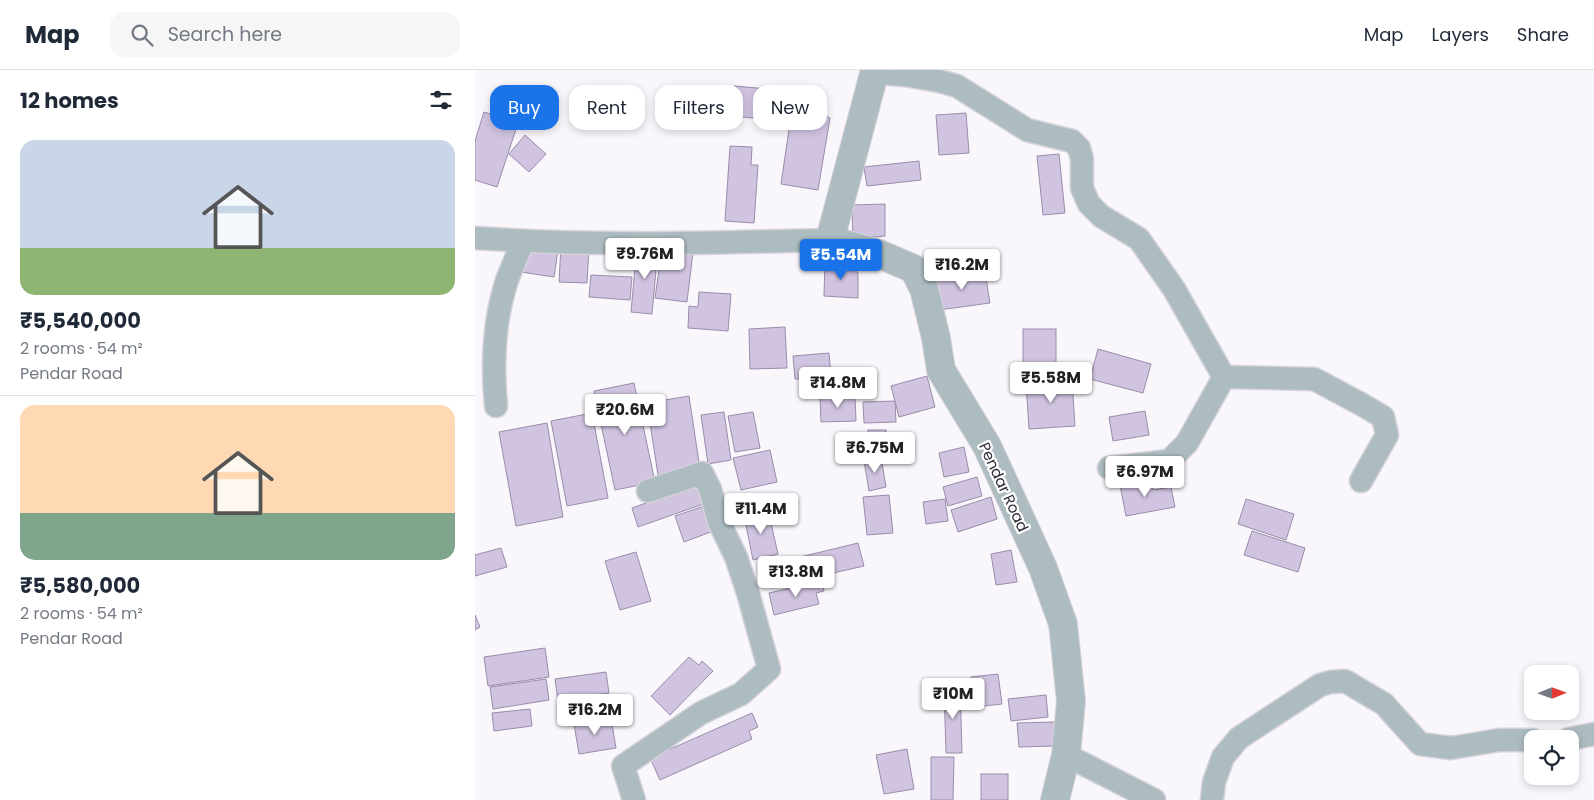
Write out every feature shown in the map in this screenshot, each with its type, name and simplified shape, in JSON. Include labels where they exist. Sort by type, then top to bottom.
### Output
[{"type":"street","points":[[475,238],[614,243],[830,240],[875,71],[939,81],[957,86],[1027,130],[1072,141],[1079,148],[1082,159],[1082,188],[1089,204],[1101,216],[1139,239],[1174,289],[1224,377]]},
{"type":"street","name":"Pendar Road","points":[[830,240],[879,254],[914,269],[924,289],[941,370],[987,446],[1043,568],[1063,624],[1071,700],[1066,755],[1055,800]]},
{"type":"street","points":[[496,406],[494,385],[495,332],[507,282],[523,241]]},
{"type":"street","points":[[1109,468],[1169,461],[1187,443],[1224,377]]},
{"type":"street","points":[[1224,377],[1314,379],[1383,417],[1387,435],[1361,481]]},
{"type":"street","points":[[634,800],[623,766],[701,714],[741,694],[769,668],[739,566],[719,522],[710,490],[702,473],[648,491]]},
{"type":"street","points":[[1212,800],[1214,782],[1223,757],[1239,738],[1320,685],[1331,682],[1345,681],[1384,704],[1420,744],[1451,748],[1499,740],[1524,740]]},
{"type":"street","points":[[1579,737],[1594,734]]},
{"type":"street","points":[[1066,755],[1155,800]]},
{"type":"building","points":[[743,87],[753,88],[753,118],[743,117]]},
{"type":"building","points":[[484,112],[490,114],[490,130],[516,130],[497,187],[475,180],[475,141]]},
{"type":"building","points":[[966,113],[969,153],[939,155],[936,115]]},
{"type":"building","points":[[827,117],[830,118],[818,190],[781,184],[789,130],[827,130]]},
{"type":"building","points":[[525,135],[546,154],[529,172],[509,154]]},
{"type":"building","points":[[730,146],[752,147],[751,165],[758,165],[754,223],[725,221]]},
{"type":"building","points":[[1059,154],[1065,213],[1043,215],[1037,156]]},
{"type":"building","points":[[919,161],[921,180],[867,186],[864,167]]},
{"type":"building","points":[[885,204],[885,236],[853,239],[852,205]]},
{"type":"building","points":[[525,245],[558,250],[554,277],[521,272]]},
{"type":"building","points":[[561,246],[589,247],[587,283],[559,282]]},
{"type":"building","points":[[637,246],[658,248],[652,314],[631,312]]},
{"type":"building","points":[[662,248],[693,252],[687,302],[655,298]]},
{"type":"building","points":[[825,262],[844,263],[858,273],[858,298],[824,296]]},
{"type":"building","points":[[985,272],[990,303],[939,310],[935,280]]},
{"type":"building","points":[[591,275],[632,277],[630,300],[589,297]]},
{"type":"building","points":[[699,292],[731,294],[728,331],[688,328],[689,306],[698,307]]},
{"type":"building","points":[[785,327],[787,368],[750,369],[749,329]]},
{"type":"building","points":[[1023,329],[1056,329],[1056,373],[1023,373]]},
{"type":"building","points":[[1098,349],[1151,364],[1143,393],[1090,379]]},
{"type":"building","points":[[829,353],[831,377],[795,379],[793,356]]},
{"type":"building","points":[[927,376],[935,407],[899,417],[891,386]]},
{"type":"building","points":[[1072,380],[1075,426],[1029,429],[1026,383]]},
{"type":"building","points":[[634,383],[655,482],[615,490],[594,391]]},
{"type":"building","points":[[689,396],[700,469],[658,475],[647,403]]},
{"type":"building","points":[[855,396],[856,421],[821,422],[820,397]]},
{"type":"building","points":[[895,401],[896,422],[864,423],[863,402]]},
{"type":"building","points":[[1145,411],[1149,435],[1113,441],[1109,417]]},
{"type":"building","points":[[724,412],[731,460],[708,464],[701,415]]},
{"type":"building","points":[[753,412],[760,448],[735,452],[728,416]]},
{"type":"building","points":[[592,413],[608,498],[567,506],[551,421]]},
{"type":"building","points":[[547,423],[563,517],[516,526],[499,432]]},
{"type":"building","points":[[868,430],[886,430],[886,454],[868,454]]},
{"type":"building","points":[[964,447],[969,472],[944,477],[939,453]]},
{"type":"building","points":[[770,450],[777,482],[741,490],[733,458]]},
{"type":"building","points":[[881,457],[886,487],[869,491],[864,461]]},
{"type":"building","points":[[977,477],[982,496],[948,506],[943,487]]},
{"type":"building","points":[[1150,479],[1153,490],[1171,487],[1175,507],[1126,516],[1120,485]]},
{"type":"building","points":[[703,483],[709,502],[638,527],[632,508]]},
{"type":"building","points":[[889,495],[893,533],[867,535],[863,497]]},
{"type":"building","points":[[991,497],[997,519],[958,532],[951,510]]},
{"type":"building","points":[[945,499],[948,521],[926,524],[923,502]]},
{"type":"building","points":[[1246,499],[1294,514],[1286,540],[1238,524]]},
{"type":"building","points":[[707,505],[716,530],[684,542],[675,516]]},
{"type":"building","points":[[768,510],[778,554],[753,560],[744,515]]},
{"type":"building","points":[[1252,531],[1305,548],[1298,572],[1244,555]]},
{"type":"building","points":[[858,543],[864,566],[772,587],[767,565]]},
{"type":"building","points":[[501,548],[507,567],[475,576],[475,555]]},
{"type":"building","points":[[1011,550],[1017,582],[996,585],[991,554]]},
{"type":"building","points":[[636,552],[651,601],[620,610],[605,561]]},
{"type":"building","points":[[822,581],[824,591],[816,593],[819,604],[774,615],[769,593]]},
{"type":"building","points":[[475,615],[480,627],[475,630]]},
{"type":"building","points":[[545,648],[549,677],[488,686],[484,657]]},
{"type":"building","points":[[689,657],[699,665],[702,661],[713,671],[670,715],[651,696]]},
{"type":"building","points":[[606,672],[609,693],[558,701],[555,679]]},
{"type":"building","points":[[998,674],[1002,704],[974,707],[971,677]]},
{"type":"building","points":[[546,679],[549,700],[493,709],[490,687]]},
{"type":"building","points":[[960,687],[962,753],[946,753],[944,688]]},
{"type":"building","points":[[1046,695],[1048,717],[1011,721],[1008,699]]},
{"type":"building","points":[[530,709],[532,726],[494,731],[492,713]]},
{"type":"building","points":[[752,713],[758,727],[749,731],[752,739],[660,780],[650,758]]},
{"type":"building","points":[[611,718],[616,748],[579,754],[574,724]]},
{"type":"building","points":[[1055,722],[1056,746],[1019,747],[1017,723]]},
{"type":"building","points":[[907,749],[914,789],[884,794],[876,755]]},
{"type":"building","points":[[931,757],[954,757],[953,800],[931,800]]},
{"type":"building","points":[[981,774],[1008,774],[1008,800],[981,800]]}]
